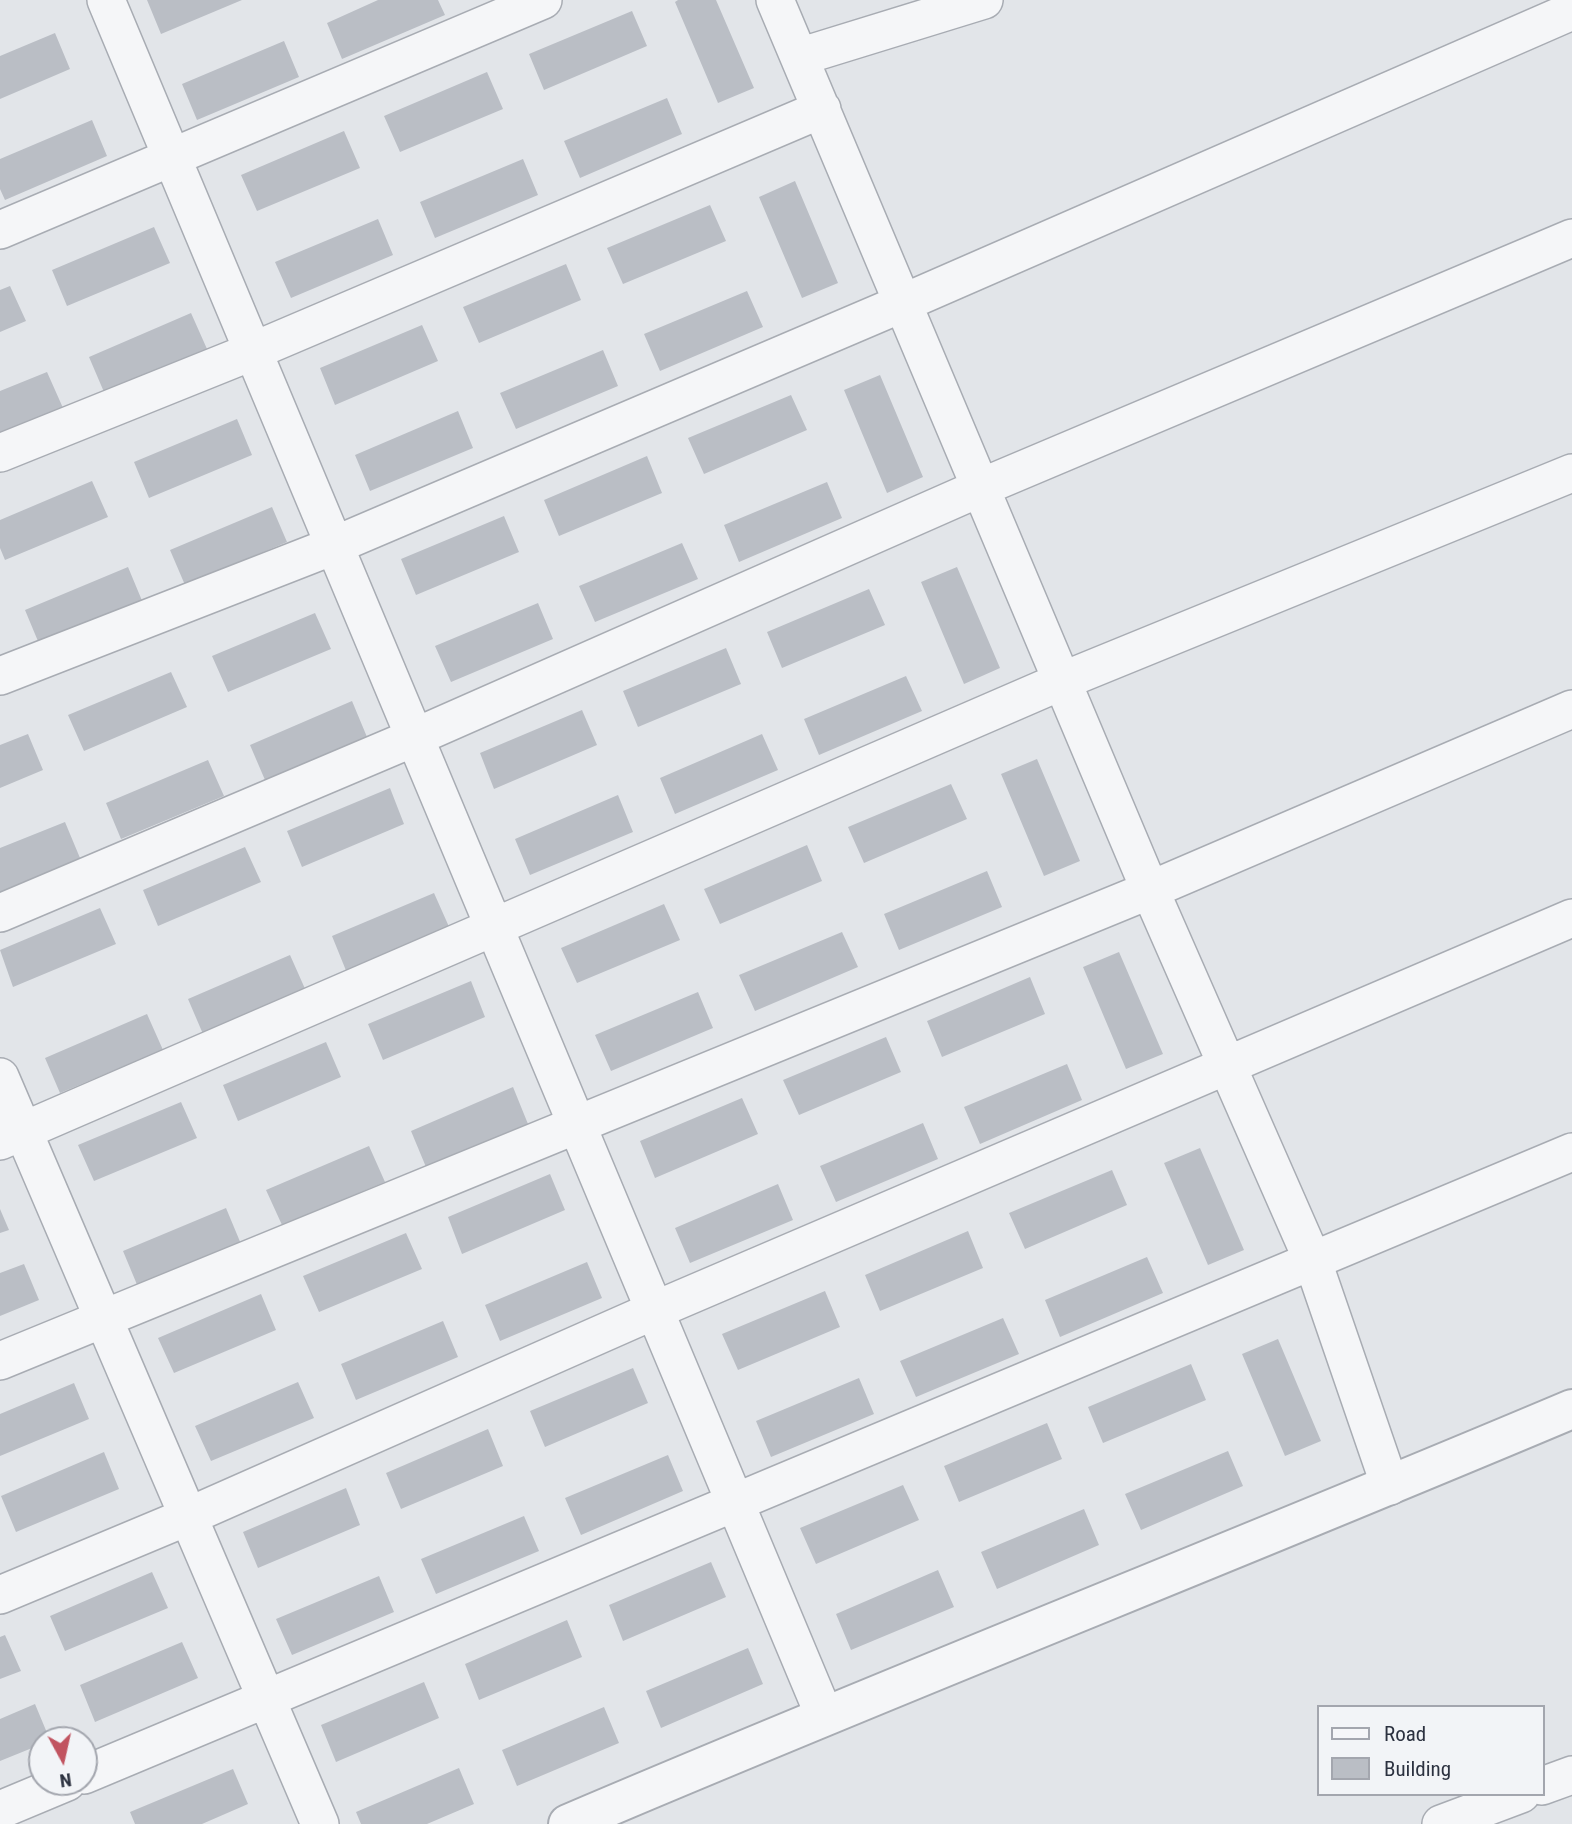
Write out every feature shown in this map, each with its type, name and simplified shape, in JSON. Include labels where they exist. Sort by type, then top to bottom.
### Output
[{"type":"street","points":[[106,0],[170,159],[824,1715]]},
{"type":"street","points":[[0,230],[542,0]]},
{"type":"street","points":[[775,0],[1150,890],[1312,1259],[1390,1486]]},
{"type":"street","points":[[799,57],[984,0]]},
{"type":"street","points":[[0,676],[333,546],[903,303],[1572,11]]},
{"type":"street","points":[[0,453],[251,352],[822,109]]},
{"type":"street","points":[[0,913],[413,738],[982,487],[1572,238]]},
{"type":"street","points":[[12,1136],[1062,681],[1572,473]]},
{"type":"street","points":[[0,1361],[1150,890],[1572,709]]},
{"type":"street","points":[[0,1595],[189,1516],[653,1311],[1572,918]]},
{"type":"street","points":[[0,1077],[12,1136],[104,1317],[320,1824]]},
{"type":"street","points":[[98,1769],[1572,1152]]},
{"type":"street","points":[[568,1824],[824,1715],[1390,1486],[1572,1409]]},
{"type":"street","points":[[1544,1785],[1572,1775]]},
{"type":"street","points":[[0,1810],[34,1796]]},
{"type":"street","points":[[1441,1824],[1516,1796]]},
{"type":"building","points":[[147,0],[242,0],[161,34]]},
{"type":"building","points":[[378,0],[438,0],[445,15],[342,59],[327,23]]},
{"type":"building","points":[[716,0],[754,88],[718,103],[675,2]]},
{"type":"building","points":[[632,11],[647,46],[544,90],[529,54]]},
{"type":"building","points":[[55,33],[70,69],[0,99],[0,56]]},
{"type":"building","points":[[284,41],[299,77],[197,120],[182,84]]},
{"type":"building","points":[[487,72],[503,109],[400,152],[384,116]]},
{"type":"building","points":[[667,98],[682,134],[580,178],[564,141]]},
{"type":"building","points":[[92,120],[107,156],[5,200],[0,189],[0,159]]},
{"type":"building","points":[[344,131],[360,168],[257,211],[241,175]]},
{"type":"building","points":[[523,159],[538,195],[435,238],[420,202]]},
{"type":"building","points":[[795,181],[838,283],[802,298],[759,197]]},
{"type":"building","points":[[710,205],[726,241],[623,284],[607,248]]},
{"type":"building","points":[[378,219],[393,255],[291,298],[275,262]]},
{"type":"building","points":[[154,227],[170,263],[67,306],[52,270]]},
{"type":"building","points":[[566,264],[581,300],[479,343],[463,307]]},
{"type":"building","points":[[10,286],[26,321],[0,332],[0,290]]},
{"type":"building","points":[[747,291],[763,327],[660,371],[644,334]]},
{"type":"building","points":[[191,313],[207,349],[104,392],[89,357]]},
{"type":"building","points":[[422,325],[438,361],[335,405],[320,368]]},
{"type":"building","points":[[603,350],[618,386],[516,429],[500,393]]},
{"type":"building","points":[[47,372],[63,408],[0,435],[0,391]]},
{"type":"building","points":[[880,375],[923,477],[887,493],[844,390]]},
{"type":"building","points":[[791,395],[807,430],[704,474],[688,438]]},
{"type":"building","points":[[458,411],[473,448],[370,491],[355,455]]},
{"type":"building","points":[[237,419],[252,455],[149,498],[134,462]]},
{"type":"building","points":[[647,456],[662,493],[559,536],[544,500]]},
{"type":"building","points":[[92,481],[108,517],[5,560],[0,548],[0,520]]},
{"type":"building","points":[[827,482],[842,518],[739,562],[724,525]]},
{"type":"building","points":[[272,507],[287,542],[185,585],[170,550]]},
{"type":"building","points":[[504,516],[519,552],[416,595],[401,559]]},
{"type":"building","points":[[682,543],[698,579],[595,622],[579,586]]},
{"type":"building","points":[[128,567],[143,603],[40,646],[25,610]]},
{"type":"building","points":[[957,567],[1000,668],[964,684],[921,582]]},
{"type":"building","points":[[869,589],[885,625],[782,668],[767,632]]},
{"type":"building","points":[[538,603],[553,639],[451,682],[435,646]]},
{"type":"building","points":[[315,613],[331,649],[228,692],[212,656]]},
{"type":"building","points":[[726,648],[741,684],[638,727],[623,691]]},
{"type":"building","points":[[171,672],[187,707],[84,751],[68,715]]},
{"type":"building","points":[[906,676],[922,711],[819,755],[804,719]]},
{"type":"building","points":[[352,701],[367,737],[265,780],[250,745]]},
{"type":"building","points":[[582,710],[597,745],[494,789],[480,753]]},
{"type":"building","points":[[28,734],[43,770],[0,788],[0,745]]},
{"type":"building","points":[[762,734],[778,770],[675,814],[660,778]]},
{"type":"building","points":[[1037,759],[1080,861],[1044,876],[1001,774]]},
{"type":"building","points":[[208,760],[224,796],[121,839],[106,803]]},
{"type":"building","points":[[951,784],[967,819],[864,863],[848,827]]},
{"type":"building","points":[[390,788],[404,824],[302,867],[287,831]]},
{"type":"building","points":[[618,795],[633,832],[530,875],[515,839]]},
{"type":"building","points":[[65,822],[80,858],[0,892],[0,848]]},
{"type":"building","points":[[807,845],[822,881],[720,924],[704,889]]},
{"type":"building","points":[[245,847],[261,882],[158,926],[143,890]]},
{"type":"building","points":[[987,871],[1002,907],[899,950],[884,914]]},
{"type":"building","points":[[434,893],[450,929],[347,973],[332,936]]},
{"type":"building","points":[[664,904],[680,940],[577,983],[561,948]]},
{"type":"building","points":[[100,908],[116,944],[13,987],[0,950]]},
{"type":"building","points":[[842,932],[858,967],[755,1011],[739,975]]},
{"type":"building","points":[[1119,952],[1163,1054],[1126,1069],[1083,967]]},
{"type":"building","points":[[290,955],[306,991],[203,1034],[188,999]]},
{"type":"building","points":[[1030,977],[1045,1014],[942,1057],[927,1021]]},
{"type":"building","points":[[471,981],[485,1017],[383,1060],[368,1024]]},
{"type":"building","points":[[698,992],[713,1028],[611,1071],[595,1035]]},
{"type":"building","points":[[147,1014],[163,1050],[60,1093],[45,1058]]},
{"type":"building","points":[[886,1037],[901,1072],[799,1115],[783,1080]]},
{"type":"building","points":[[326,1042],[341,1077],[238,1121],[223,1085]]},
{"type":"building","points":[[1067,1064],[1082,1100],[980,1144],[964,1107]]},
{"type":"building","points":[[513,1087],[528,1124],[426,1167],[411,1131]]},
{"type":"building","points":[[742,1098],[758,1134],[655,1178],[640,1141]]},
{"type":"building","points":[[181,1102],[197,1138],[94,1181],[78,1145]]},
{"type":"building","points":[[923,1123],[938,1159],[836,1202],[820,1166]]},
{"type":"building","points":[[369,1146],[385,1182],[282,1225],[266,1190]]},
{"type":"building","points":[[1200,1148],[1244,1250],[1208,1265],[1164,1163]]},
{"type":"building","points":[[1112,1170],[1127,1205],[1025,1249],[1009,1213]]},
{"type":"building","points":[[550,1174],[565,1210],[462,1254],[448,1217]]},
{"type":"building","points":[[778,1184],[793,1220],[690,1263],[675,1228]]},
{"type":"building","points":[[226,1208],[241,1244],[138,1287],[123,1251]]},
{"type":"building","points":[[0,1209],[9,1230],[0,1233]]},
{"type":"building","points":[[968,1231],[983,1268],[880,1311],[865,1275]]},
{"type":"building","points":[[406,1233],[422,1269],[319,1312],[303,1276]]},
{"type":"building","points":[[1147,1257],[1163,1293],[1060,1337],[1045,1300]]},
{"type":"building","points":[[587,1262],[602,1298],[500,1341],[485,1305]]},
{"type":"building","points":[[24,1264],[39,1300],[0,1316],[0,1273]]},
{"type":"building","points":[[825,1291],[840,1327],[738,1370],[722,1334]]},
{"type":"building","points":[[261,1294],[276,1330],[174,1373],[158,1338]]},
{"type":"building","points":[[1003,1318],[1019,1354],[916,1397],[900,1361]]},
{"type":"building","points":[[443,1321],[458,1357],[356,1400],[341,1364]]},
{"type":"building","points":[[1278,1339],[1321,1441],[1285,1456],[1242,1354]]},
{"type":"building","points":[[1191,1364],[1206,1400],[1103,1443],[1088,1407]]},
{"type":"building","points":[[633,1368],[648,1403],[545,1447],[530,1411]]},
{"type":"building","points":[[859,1378],[874,1414],[771,1457],[756,1421]]},
{"type":"building","points":[[298,1382],[314,1418],[211,1461],[195,1426]]},
{"type":"building","points":[[74,1383],[89,1419],[0,1456],[0,1414]]},
{"type":"building","points":[[1047,1423],[1062,1459],[959,1502],[944,1466]]},
{"type":"building","points":[[488,1429],[503,1466],[401,1509],[386,1473]]},
{"type":"building","points":[[1228,1451],[1243,1486],[1141,1530],[1125,1494]]},
{"type":"building","points":[[104,1452],[119,1489],[16,1532],[1,1496]]},
{"type":"building","points":[[668,1455],[683,1491],[581,1535],[565,1498]]},
{"type":"building","points":[[903,1485],[919,1520],[816,1564],[800,1528]]},
{"type":"building","points":[[346,1488],[360,1525],[258,1568],[243,1532]]},
{"type":"building","points":[[1084,1509],[1099,1545],[997,1589],[981,1552]]},
{"type":"building","points":[[524,1516],[539,1551],[436,1594],[421,1559]]},
{"type":"building","points":[[711,1562],[726,1597],[623,1641],[609,1605]]},
{"type":"building","points":[[938,1570],[954,1607],[851,1650],[836,1614]]},
{"type":"building","points":[[152,1572],[168,1608],[65,1651],[50,1616]]},
{"type":"building","points":[[379,1576],[394,1612],[292,1655],[276,1619]]},
{"type":"building","points":[[567,1620],[582,1657],[479,1700],[465,1664]]},
{"type":"building","points":[[5,1635],[21,1671],[0,1679],[0,1637]]},
{"type":"building","points":[[182,1642],[198,1678],[95,1722],[80,1685]]},
{"type":"building","points":[[748,1648],[763,1684],[661,1728],[646,1691]]},
{"type":"building","points":[[424,1682],[439,1718],[336,1762],[321,1725]]},
{"type":"building","points":[[35,1704],[44,1726],[28,1726],[28,1750],[0,1761],[0,1719]]},
{"type":"building","points":[[604,1707],[619,1743],[517,1786],[502,1750]]},
{"type":"building","points":[[459,1768],[474,1804],[427,1824],[361,1824],[356,1812]]},
{"type":"building","points":[[233,1769],[248,1804],[202,1824],[135,1824],[130,1812]]}]
